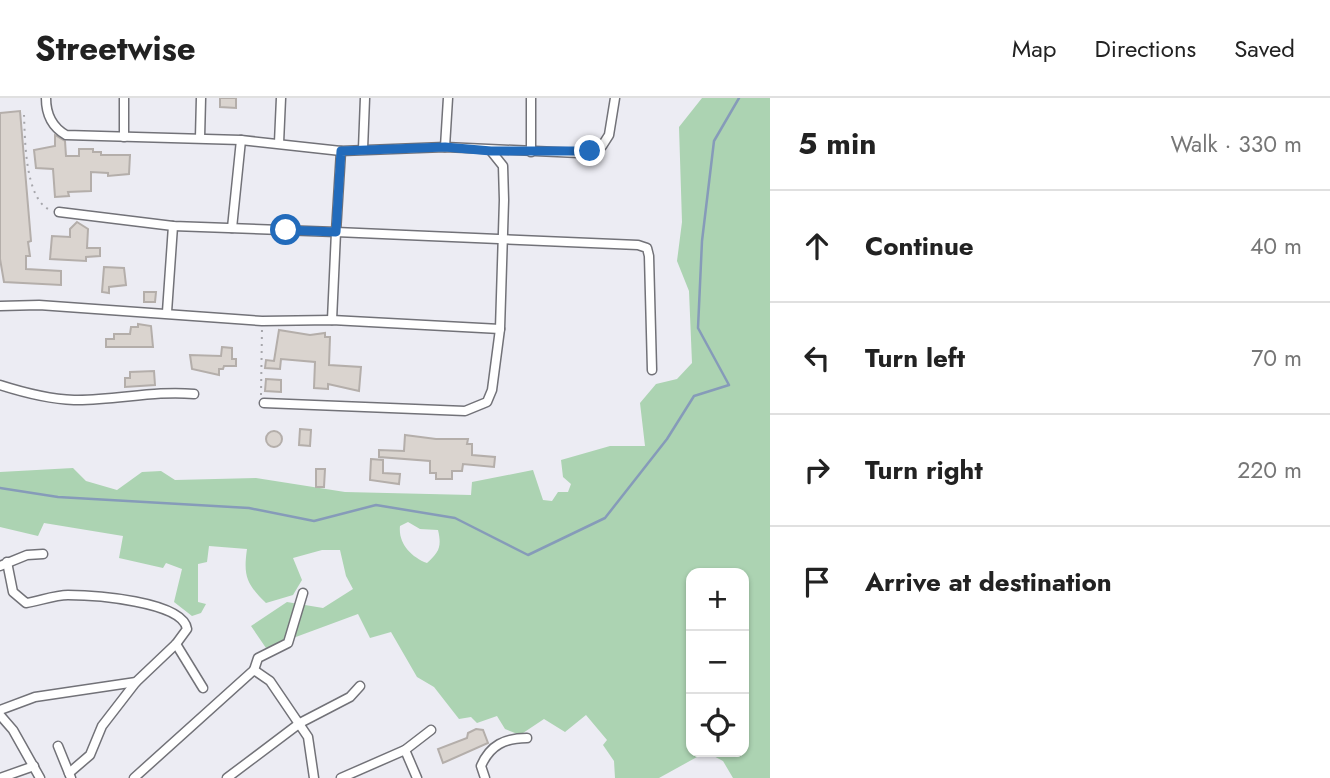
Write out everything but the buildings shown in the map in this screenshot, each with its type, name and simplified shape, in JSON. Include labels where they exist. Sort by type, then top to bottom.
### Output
[{"type":"street","points":[[46,98],[51,122],[62,133],[241,140],[341,151],[445,147],[579,153],[601,146],[609,135],[615,98]]},
{"type":"street","points":[[124,98],[124,137]]},
{"type":"street","points":[[200,138],[201,98]]},
{"type":"street","points":[[279,144],[281,98]]},
{"type":"street","points":[[363,149],[365,98]]},
{"type":"street","points":[[445,147],[447,98]]},
{"type":"street","points":[[531,98],[531,152]]},
{"type":"street","points":[[232,228],[241,140]]},
{"type":"street","points":[[332,320],[341,151]]},
{"type":"street","points":[[264,403],[465,411],[478,408],[487,402],[492,390],[500,329],[503,240],[503,166],[491,151]]},
{"type":"street","points":[[58,212],[173,226],[638,245],[647,248],[652,370]]},
{"type":"street","points":[[167,312],[173,226]]},
{"type":"street","points":[[0,306],[167,312],[262,321],[332,320],[500,329]]},
{"type":"street","points":[[0,385],[36,396],[76,400],[168,393],[194,394]]},
{"type":"street","points":[[43,554],[3,564],[13,593],[26,603],[66,595],[164,607],[186,624],[187,629],[176,644],[136,682],[102,726],[90,755],[70,776],[58,746]]},
{"type":"street","points":[[134,778],[254,670],[258,658],[288,643],[303,593]]},
{"type":"street","points":[[176,644],[203,688]]},
{"type":"street","points":[[254,670],[270,681],[300,723],[312,748],[314,778]]},
{"type":"street","points":[[40,778],[0,712],[35,697],[136,682]]},
{"type":"street","points":[[227,778],[300,723],[350,697],[360,686]]},
{"type":"street","points":[[341,778],[405,750],[431,730]]},
{"type":"street","points":[[485,778],[481,766],[497,744],[513,738],[527,738]]},
{"type":"street","points":[[405,750],[417,778]]},
{"type":"street","points":[[0,778],[34,766]]},
{"type":"path","points":[[24,115],[33,192],[40,205],[58,212]]},
{"type":"path","points":[[262,321],[260,380],[264,403]]},
{"type":"green space","points":[[702,98],[770,98],[770,778],[733,778],[723,761],[715,757],[749,757],[749,568],[686,568],[686,757],[697,757],[659,778],[615,778],[614,761],[603,745],[607,740],[586,715],[565,732],[544,719],[520,735],[505,729],[497,716],[477,723],[471,717],[459,719],[434,687],[417,677],[391,632],[370,638],[358,614],[266,648],[251,626],[287,602],[323,608],[353,589],[346,576],[340,550],[322,550],[293,558],[302,580],[293,595],[266,603],[248,579],[247,549],[209,546],[207,562],[198,564],[198,602],[206,604],[201,613],[192,616],[174,602],[182,569],[166,563],[163,568],[119,558],[123,536],[44,523],[38,536],[0,527],[0,472],[73,468],[86,481],[117,490],[142,472],[161,471],[175,480],[256,478],[345,492],[471,495],[472,482],[533,470],[543,500],[552,501],[558,492],[568,492],[571,484],[563,477],[561,460],[610,446],[645,446],[640,403],[656,384],[677,379],[692,363],[689,291],[677,261],[682,222],[679,127]],"holes":[[[408,522],[420,529],[438,530],[438,549],[427,563],[411,553],[401,538],[400,526]]]},
{"type":"waterway","points":[[0,488],[58,497],[249,508],[314,521],[376,505],[455,518],[528,555],[605,518],[667,439],[694,396],[729,385],[698,328],[702,241],[714,141],[739,98]]},
{"type":"route","points":[[286,230],[336,232],[341,151],[445,147],[491,151],[590,151]]}]
